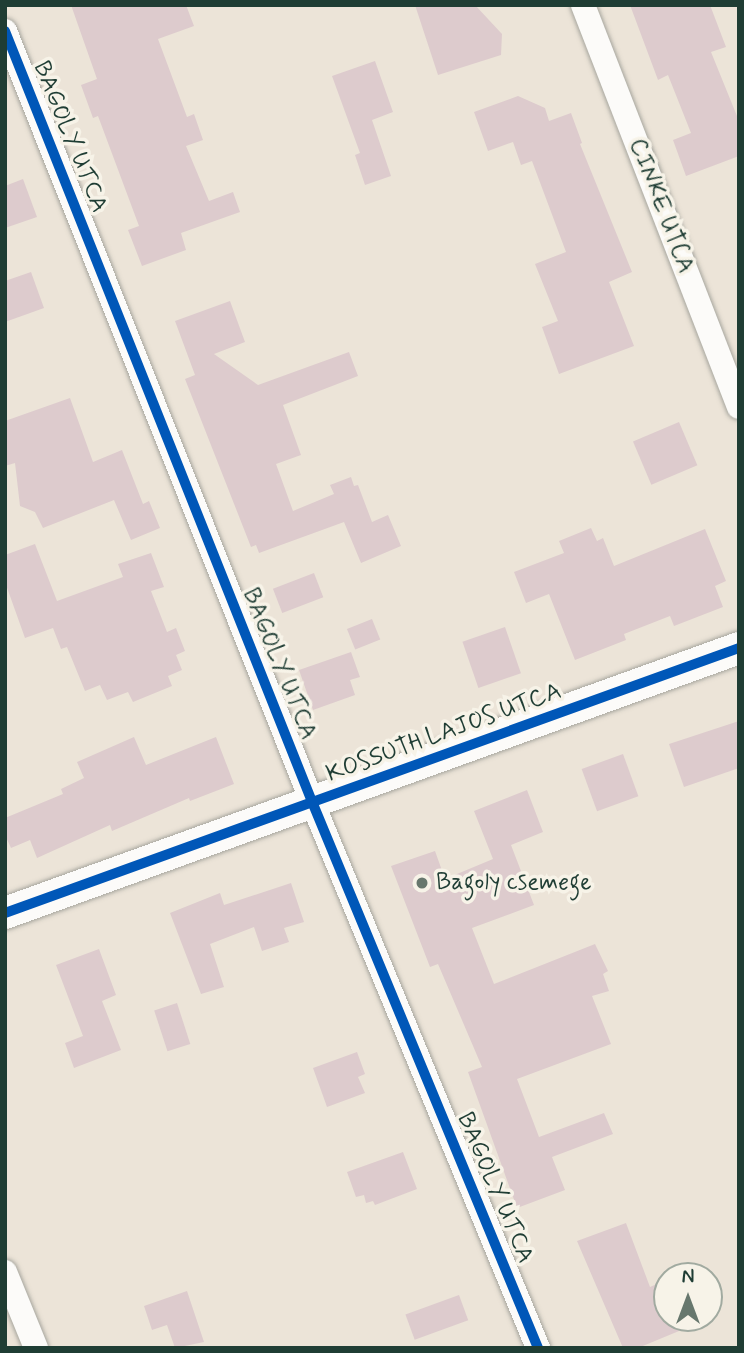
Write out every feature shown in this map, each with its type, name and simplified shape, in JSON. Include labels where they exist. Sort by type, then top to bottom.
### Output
[{"type":"street","name":"CINKE UTCA","points":[[583,5],[739,407]]},
{"type":"street","name":"BAGOLY UTCA","points":[[5,31],[313,804],[538,1348]]},
{"type":"street","name":"KOSSUTH LAJOS UTCA","points":[[5,913],[739,648]]},
{"type":"street","points":[[5,1272],[36,1348]]},
{"type":"building","points":[[71,5],[186,5],[194,26],[158,39],[187,117],[194,114],[203,140],[186,146],[209,201],[233,192],[240,212],[181,233],[186,250],[142,266],[128,230],[139,226],[98,116],[93,118],[81,85],[97,79]]},
{"type":"building","points":[[415,5],[475,5],[502,34],[501,55],[438,75]]},
{"type":"building","points":[[630,5],[710,5],[726,47],[711,52],[739,121],[739,156],[686,176],[673,140],[691,133],[668,75],[658,80]]},
{"type":"building","points":[[375,61],[393,112],[372,120],[391,176],[365,185],[355,155],[360,153],[332,76]]},
{"type":"building","points":[[518,96],[545,108],[549,121],[571,113],[582,143],[580,144],[632,272],[609,282],[634,346],[559,374],[542,327],[558,321],[535,264],[566,252],[532,161],[521,165],[513,142],[488,151],[474,112]]},
{"type":"building","points":[[23,179],[37,217],[5,228],[5,186]]},
{"type":"building","points":[[31,272],[44,308],[5,322],[5,281]]},
{"type":"building","points":[[230,301],[245,342],[214,354],[258,385],[349,352],[358,376],[283,405],[301,455],[276,464],[293,511],[334,494],[330,485],[351,477],[354,486],[358,485],[372,522],[388,515],[401,546],[361,563],[344,522],[259,553],[256,545],[251,547],[185,379],[195,375],[175,321]]},
{"type":"building","points":[[70,398],[93,462],[122,450],[143,504],[149,501],[160,528],[131,540],[114,500],[43,528],[35,512],[20,506],[15,463],[5,466],[5,421]]},
{"type":"building","points":[[679,422],[697,465],[651,485],[633,442]]},
{"type":"building","points":[[591,528],[597,541],[603,538],[614,566],[705,529],[726,581],[715,586],[723,607],[674,626],[670,616],[624,634],[626,640],[575,660],[549,594],[526,603],[514,572],[564,553],[559,541]]},
{"type":"building","points":[[35,544],[57,601],[123,577],[118,564],[151,553],[164,587],[151,591],[167,632],[176,628],[185,651],[176,655],[182,670],[168,676],[172,686],[133,702],[128,692],[107,700],[100,685],[85,691],[67,647],[61,649],[53,628],[25,638],[5,582],[5,555]]},
{"type":"building","points":[[314,573],[323,597],[282,613],[273,589]]},
{"type":"building","points":[[372,619],[380,639],[355,650],[347,629]]},
{"type":"building","points":[[505,627],[521,673],[478,688],[462,642]]},
{"type":"building","points":[[351,652],[360,677],[350,680],[355,695],[313,710],[299,670]]},
{"type":"building","points":[[739,721],[739,768],[684,787],[669,744]]},
{"type":"building","points":[[134,737],[146,765],[216,737],[234,784],[190,801],[189,798],[112,831],[110,825],[37,858],[30,840],[11,848],[5,835],[5,818],[63,794],[61,789],[84,778],[77,762]]},
{"type":"building","points":[[623,754],[638,796],[597,811],[582,769]]},
{"type":"building","points":[[527,790],[543,832],[511,845],[534,905],[472,928],[494,984],[595,944],[608,971],[603,974],[609,991],[592,996],[611,1044],[517,1079],[539,1137],[604,1113],[613,1134],[552,1157],[565,1190],[517,1208],[468,1072],[482,1067],[438,964],[430,967],[391,866],[435,851],[445,879],[493,859],[474,811]]},
{"type":"building","points":[[291,883],[304,922],[284,928],[289,942],[262,951],[254,927],[210,944],[224,987],[201,994],[170,913],[220,893],[224,905]]},
{"type":"building","points":[[99,949],[116,995],[102,1001],[121,1050],[74,1068],[65,1043],[83,1036],[56,965]]},
{"type":"building","points":[[177,1003],[190,1044],[167,1051],[154,1010]]},
{"type":"building","points":[[357,1052],[365,1074],[358,1077],[365,1093],[327,1107],[313,1068]]},
{"type":"building","points":[[403,1152],[417,1189],[375,1205],[373,1201],[366,1203],[364,1195],[356,1197],[347,1172]]},
{"type":"building","points":[[626,1223],[650,1287],[653,1286],[653,1332],[677,1332],[638,1348],[623,1348],[577,1241]]},
{"type":"building","points":[[187,1291],[204,1342],[175,1348],[167,1325],[152,1330],[144,1306]]},
{"type":"building","points":[[459,1295],[468,1320],[415,1340],[405,1314]]},
{"type":"cycle path","points":[[5,31],[313,804],[538,1348]]},
{"type":"cycle path","points":[[5,913],[739,648]]},
{"type":"place","name":"Bagoly csemege","points":[[422,883]]}]
